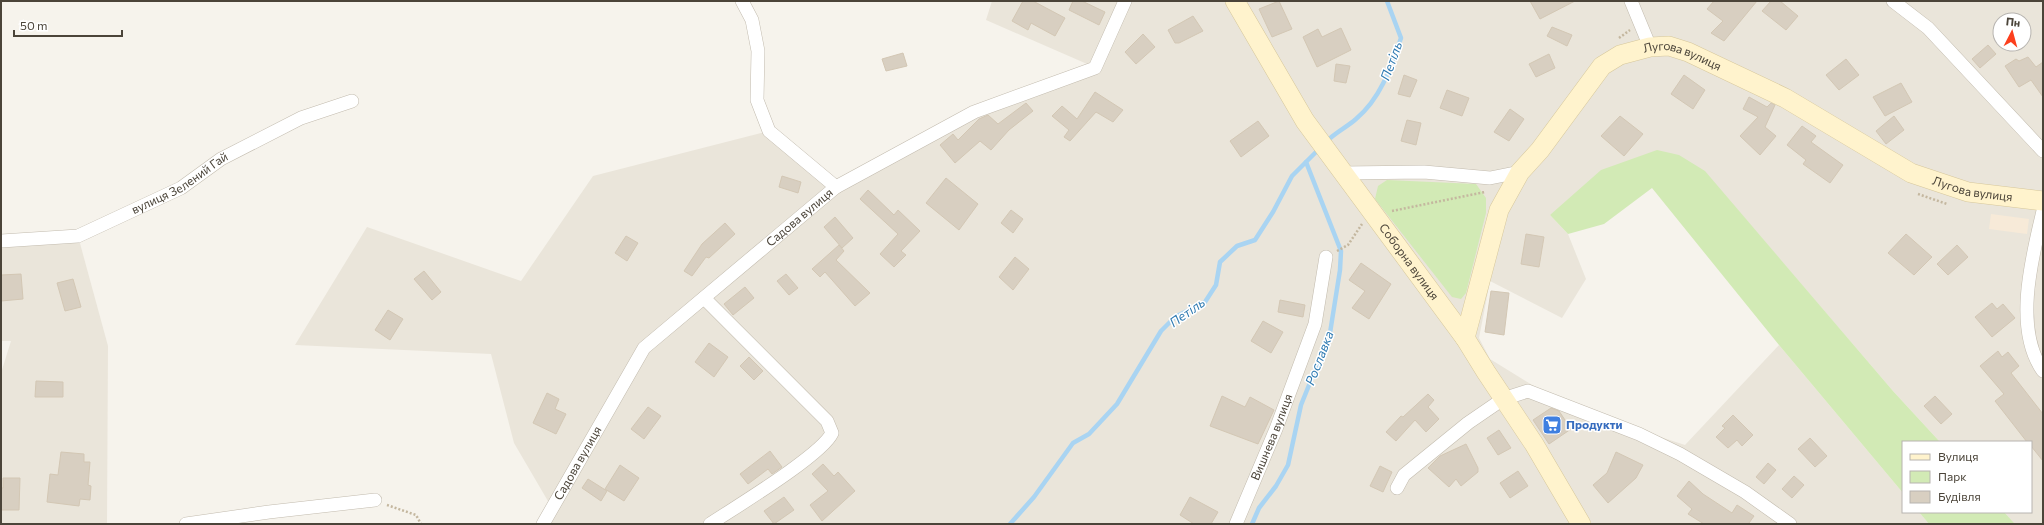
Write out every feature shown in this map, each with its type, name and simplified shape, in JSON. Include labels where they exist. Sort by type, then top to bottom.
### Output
[{"type":"street","points":[[742,1],[752,20],[758,51],[757,100],[769,131],[836,187]]},
{"type":"street","name":"Садова вулиця","points":[[543,524],[644,348],[836,187],[974,112],[1095,68],[1125,1]]},
{"type":"street","name":"Соборна вулиця","points":[[1235,1],[1305,121],[1465,338],[1503,399],[1534,444],[1581,524]]},
{"type":"street","points":[[1631,1],[1650,47]]},
{"type":"street","points":[[1893,1],[1928,28],[2043,151]]},
{"type":"street","name":"Лугова вулиця","points":[[1465,338],[1499,210],[1520,172],[1540,150],[1602,66],[1620,55],[1650,47],[1669,46],[1688,52],[1786,98],[1911,173],[1968,192],[2043,201]]},
{"type":"street","name":"вулиця Зелений Гай","points":[[1,241],[78,236],[181,188],[221,159],[300,118],[352,101]]},
{"type":"street","points":[[1340,169],[1424,172],[1490,178],[1520,172]]},
{"type":"street","points":[[2043,211],[2029,278],[2027,305],[2031,343],[2036,362],[2043,371]]},
{"type":"street","name":"Вишнева вулиця","points":[[1236,524],[1276,429],[1315,324],[1326,257]]},
{"type":"street","points":[[704,298],[827,421],[832,433],[829,440],[795,466],[710,524]]},
{"type":"street","points":[[1397,488],[1404,475],[1468,423],[1503,399],[1528,391],[1639,434],[1680,454],[1745,492],[1790,524]]},
{"type":"street","points":[[186,524],[269,512],[375,500]]},
{"type":"path","points":[[1616,41],[1625,32],[1641,26]]},
{"type":"path","points":[[1348,245],[1361,224],[1376,216],[1397,209],[1477,195],[1486,192],[1490,178]]},
{"type":"path","points":[[1915,192],[1921,196],[1950,205]]},
{"type":"path","points":[[375,500],[416,515],[421,524]]},
{"type":"shaded area","points":[[992,1],[2043,1],[2043,524],[2015,524],[2005,513],[2032,513],[2032,441],[1939,441],[1893,391],[1705,172],[1550,215],[1568,234],[1586,279],[1562,318],[1490,281],[1479,338],[1490,359],[1542,391],[1642,431],[1685,445],[1779,345],[1902,492],[1902,513],[1920,513],[1929,524],[543,524],[552,508],[514,443],[491,354],[295,345],[367,227],[521,281],[593,176],[769,131],[836,187],[974,112],[1094,67],[986,20]]},
{"type":"shaded area","points":[[1991,214],[2029,219],[2027,234],[1989,229]]},
{"type":"shaded area","points":[[78,236],[108,346],[107,524],[1,524],[1,373],[11,341],[1,341],[1,241]]},
{"type":"green space","points":[[1657,150],[1679,155],[1705,171],[1893,391],[1939,441],[1902,441],[1902,492],[1779,345],[1652,188],[1604,224],[1568,234],[1550,215],[1601,170]]},
{"type":"green space","points":[[1387,180],[1476,184],[1486,198],[1486,213],[1466,293],[1461,299],[1452,297],[1375,199],[1378,186]]},
{"type":"green space","points":[[1920,513],[2005,513],[2015,524],[1929,524]]},
{"type":"building","points":[[1023,1],[1033,1],[1065,18],[1055,36],[1031,23],[1028,30],[1012,21]]},
{"type":"building","points":[[1073,1],[1082,1],[1105,12],[1099,25],[1069,10]]},
{"type":"building","points":[[1279,1],[1292,29],[1272,37],[1259,9]]},
{"type":"building","points":[[1530,1],[1575,1],[1540,19]]},
{"type":"building","points":[[1714,1],[1757,1],[1724,41],[1711,33],[1723,21],[1707,9]]},
{"type":"building","points":[[1771,1],[1780,1],[1798,16],[1786,30],[1762,11]]},
{"type":"building","points":[[1193,16],[1203,31],[1179,43],[1175,43],[1168,30]]},
{"type":"building","points":[[1552,27],[1572,35],[1567,46],[1547,36]]},
{"type":"building","points":[[1341,28],[1351,50],[1317,67],[1303,37],[1318,29],[1322,37]]},
{"type":"building","points":[[1143,34],[1155,47],[1136,64],[1125,52]]},
{"type":"building","points":[[1988,45],[1992,50],[1992,52],[1996,54],[1980,68],[1972,59]]},
{"type":"building","points":[[903,53],[907,66],[886,71],[882,59]]},
{"type":"building","points":[[1549,54],[1555,68],[1536,77],[1529,64]]},
{"type":"building","points":[[2028,57],[2036,67],[2043,62],[2043,97],[2031,80],[2019,87],[2005,66],[2016,59],[2019,61]]},
{"type":"building","points":[[1846,59],[1859,75],[1839,90],[1826,75]]},
{"type":"building","points":[[1336,64],[1350,66],[1346,83],[1334,81]]},
{"type":"building","points":[[1404,75],[1417,80],[1410,97],[1398,94]]},
{"type":"building","points":[[1684,75],[1705,90],[1693,109],[1671,94]]},
{"type":"building","points":[[1901,83],[1912,102],[1885,116],[1873,97]]},
{"type":"building","points":[[1447,90],[1469,98],[1462,116],[1440,108]]},
{"type":"building","points":[[1095,92],[1123,110],[1113,122],[1096,112],[1070,141],[1064,137],[1069,130],[1052,116],[1062,106],[1077,119]]},
{"type":"building","points":[[1749,97],[1767,107],[1771,103],[1775,105],[1765,127],[1776,136],[1760,155],[1740,136],[1758,117],[1743,109]]},
{"type":"building","points":[[1026,103],[1033,111],[1009,130],[991,150],[980,141],[955,163],[940,145],[953,134],[958,140],[979,119],[988,115],[998,124]]},
{"type":"building","points":[[1510,109],[1524,119],[1509,141],[1494,132]]},
{"type":"building","points":[[1620,116],[1643,134],[1624,156],[1601,136]]},
{"type":"building","points":[[1894,116],[1904,130],[1886,144],[1876,131]]},
{"type":"building","points":[[1407,120],[1421,123],[1416,145],[1401,141]]},
{"type":"building","points":[[1258,121],[1269,136],[1241,157],[1230,141]]},
{"type":"building","points":[[1802,126],[1816,136],[1811,142],[1843,165],[1830,183],[1803,164],[1806,160],[1787,145]]},
{"type":"building","points":[[782,176],[801,182],[798,193],[779,187]]},
{"type":"building","points":[[946,178],[978,204],[959,230],[926,203]]},
{"type":"building","points":[[868,190],[894,215],[898,210],[920,231],[901,251],[906,255],[894,267],[880,254],[898,234],[860,199]]},
{"type":"building","points":[[1011,210],[1023,219],[1013,233],[1001,223]]},
{"type":"building","points":[[835,217],[853,238],[842,248],[824,227]]},
{"type":"building","points":[[725,223],[735,234],[709,258],[706,257],[692,276],[684,271],[702,244]]},
{"type":"building","points":[[1526,234],[1544,237],[1539,267],[1521,264]]},
{"type":"building","points":[[1906,234],[1932,257],[1914,275],[1888,253]]},
{"type":"building","points":[[626,236],[638,243],[627,261],[615,253]]},
{"type":"building","points":[[839,245],[844,251],[836,260],[870,293],[855,306],[825,272],[820,277],[812,269]]},
{"type":"building","points":[[1957,245],[1968,257],[1948,275],[1937,264]]},
{"type":"building","points":[[1015,257],[1029,269],[1013,290],[999,277]]},
{"type":"building","points":[[1361,263],[1391,284],[1369,319],[1352,308],[1365,291],[1349,280]]},
{"type":"building","points":[[424,271],[441,292],[432,300],[414,279]]},
{"type":"building","points":[[21,274],[23,299],[1,301],[1,275]]},
{"type":"building","points":[[786,274],[798,288],[789,295],[777,281]]},
{"type":"building","points":[[73,279],[81,307],[65,311],[57,283]]},
{"type":"building","points":[[745,287],[754,298],[733,315],[724,304]]},
{"type":"building","points":[[1491,291],[1509,293],[1504,335],[1485,332]]},
{"type":"building","points":[[1280,300],[1305,305],[1303,317],[1278,312]]},
{"type":"building","points":[[1992,303],[1997,309],[2003,304],[2015,318],[1992,337],[1975,317]]},
{"type":"building","points":[[388,310],[403,319],[390,340],[375,330]]},
{"type":"building","points":[[1263,321],[1283,332],[1271,353],[1251,341]]},
{"type":"building","points":[[709,343],[728,357],[714,377],[695,362]]},
{"type":"building","points":[[1998,351],[2002,357],[2008,352],[2019,366],[2011,373],[2043,414],[2043,461],[2032,447],[2032,441],[2026,441],[1995,401],[2004,394],[1980,366]]},
{"type":"building","points":[[749,357],[763,371],[754,380],[740,366]]},
{"type":"building","points":[[36,381],[63,382],[63,397],[35,397]]},
{"type":"building","points":[[547,393],[559,399],[555,409],[566,414],[556,434],[533,423]]},
{"type":"building","points":[[1428,394],[1434,400],[1428,407],[1439,419],[1426,432],[1415,420],[1396,441],[1386,432],[1401,416],[1403,417]]},
{"type":"building","points":[[1222,396],[1245,407],[1250,397],[1274,410],[1258,444],[1210,426]]},
{"type":"building","points":[[1935,396],[1952,414],[1941,424],[1924,406]]},
{"type":"building","points":[[648,407],[661,416],[644,439],[631,429]]},
{"type":"building","name":"Продукти","points":[[1551,408],[1559,411],[1571,429],[1549,444],[1533,420]]},
{"type":"building","points":[[1733,415],[1753,435],[1742,446],[1737,440],[1728,448],[1716,437],[1725,428],[1722,426]]},
{"type":"building","points":[[1499,430],[1511,448],[1498,455],[1487,438]]},
{"type":"building","points":[[1810,438],[1827,456],[1815,467],[1798,449]]},
{"type":"building","points":[[1466,444],[1478,468],[1478,472],[1461,486],[1456,479],[1449,487],[1428,468],[1440,456]]},
{"type":"building","points":[[770,451],[782,467],[772,474],[768,469],[748,484],[740,474]]},
{"type":"building","points":[[61,452],[84,454],[84,462],[90,462],[88,485],[91,486],[90,500],[80,499],[79,506],[47,502],[50,474],[58,475]]},
{"type":"building","points":[[1616,452],[1643,465],[1636,478],[1608,503],[1593,485],[1607,473]]},
{"type":"building","points":[[1768,463],[1776,470],[1764,484],[1756,477]]},
{"type":"building","points":[[823,464],[834,476],[838,472],[855,491],[822,521],[810,505],[828,491],[812,474]]},
{"type":"building","points":[[620,465],[639,478],[624,501],[605,489]]},
{"type":"building","points":[[1380,466],[1392,472],[1383,492],[1370,486]]},
{"type":"building","points":[[1518,471],[1528,486],[1510,498],[1500,483]]},
{"type":"building","points":[[1794,476],[1804,485],[1792,498],[1782,489]]},
{"type":"building","points":[[3,478],[20,478],[19,510],[1,510],[1,488],[3,488]]},
{"type":"building","points":[[588,479],[607,491],[601,501],[582,488]]},
{"type":"building","points":[[1689,481],[1703,494],[1732,513],[1737,505],[1754,516],[1749,523],[1750,524],[1704,524],[1688,514],[1692,509],[1677,496]]},
{"type":"building","points":[[784,497],[794,510],[774,524],[764,511]]},
{"type":"building","points":[[1190,497],[1218,512],[1211,524],[1194,524],[1180,515]]},
{"type":"waterway","name":"Петіль","points":[[1327,141],[1365,111],[1379,92],[1389,71],[1401,38],[1387,1]]},
{"type":"waterway","name":"Петіль","points":[[1010,524],[1034,497],[1073,443],[1089,434],[1117,404],[1161,331],[1175,317],[1205,302],[1216,285],[1220,262],[1237,246],[1255,240],[1273,212],[1292,176],[1320,148]]},
{"type":"waterway","name":"Рославка","points":[[1252,524],[1259,508],[1276,486],[1288,465],[1301,405],[1330,333],[1340,270],[1341,251],[1306,162]]},
{"type":"place","name":"Продукти","points":[[1552,425]]}]
